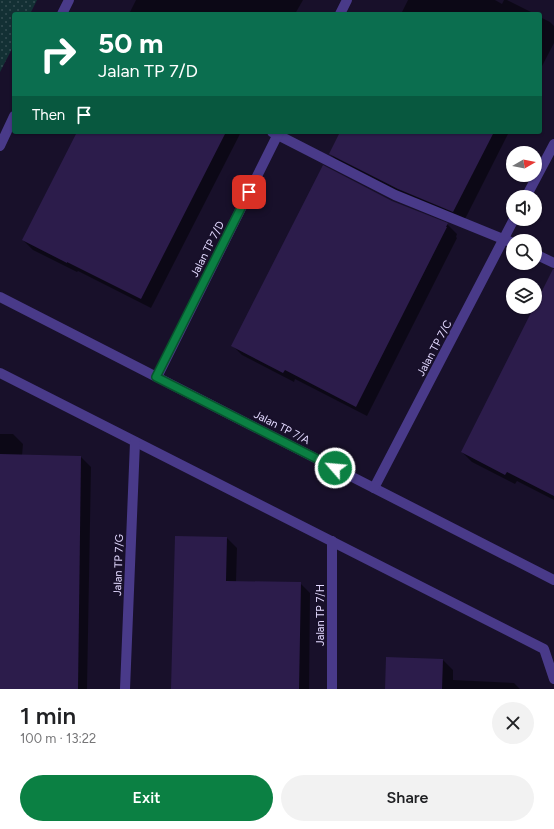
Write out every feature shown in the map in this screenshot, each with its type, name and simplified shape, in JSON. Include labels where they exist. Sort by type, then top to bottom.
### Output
[{"type":"street","points":[[63,12],[69,0]]},
{"type":"street","points":[[341,12],[347,0]]},
{"type":"street","points":[[0,146],[12,120]]},
{"type":"street","name":"Jalan TP 7/D","points":[[156,377],[276,134]]},
{"type":"street","points":[[278,134],[395,196],[506,240]]},
{"type":"street","points":[[530,190],[554,144]]},
{"type":"street","name":"Jalan TP 7/C","points":[[374,488],[506,245]]},
{"type":"street","points":[[542,257],[554,263]]},
{"type":"street","name":"Jalan TP 7/A","points":[[0,297],[554,580]]},
{"type":"street","points":[[0,373],[544,649],[554,679]]},
{"type":"street","name":"Jalan TP 7/G","points":[[125,689],[135,442]]},
{"type":"street","name":"Jalan TP 7/H","points":[[332,541],[332,689]]},
{"type":"green space","points":[[0,0],[37,0],[31,12],[12,12],[12,49],[0,72]]},
{"type":"building","points":[[76,134],[225,134],[141,299],[22,240]]},
{"type":"building","points":[[339,134],[493,134],[453,212],[398,189],[329,154]]},
{"type":"building","points":[[323,165],[392,201],[448,223],[356,407],[285,370],[283,373],[231,346]]},
{"type":"building","points":[[554,269],[554,496],[507,472],[505,475],[461,452],[530,314],[542,314],[542,291]]},
{"type":"building","points":[[0,454],[81,456],[78,689],[0,689]]},
{"type":"building","points":[[175,536],[227,537],[226,581],[301,582],[299,689],[171,689]]},
{"type":"building","points":[[386,657],[443,659],[442,689],[385,689]]},
{"type":"route","points":[[249,192],[156,377],[335,468]]}]
